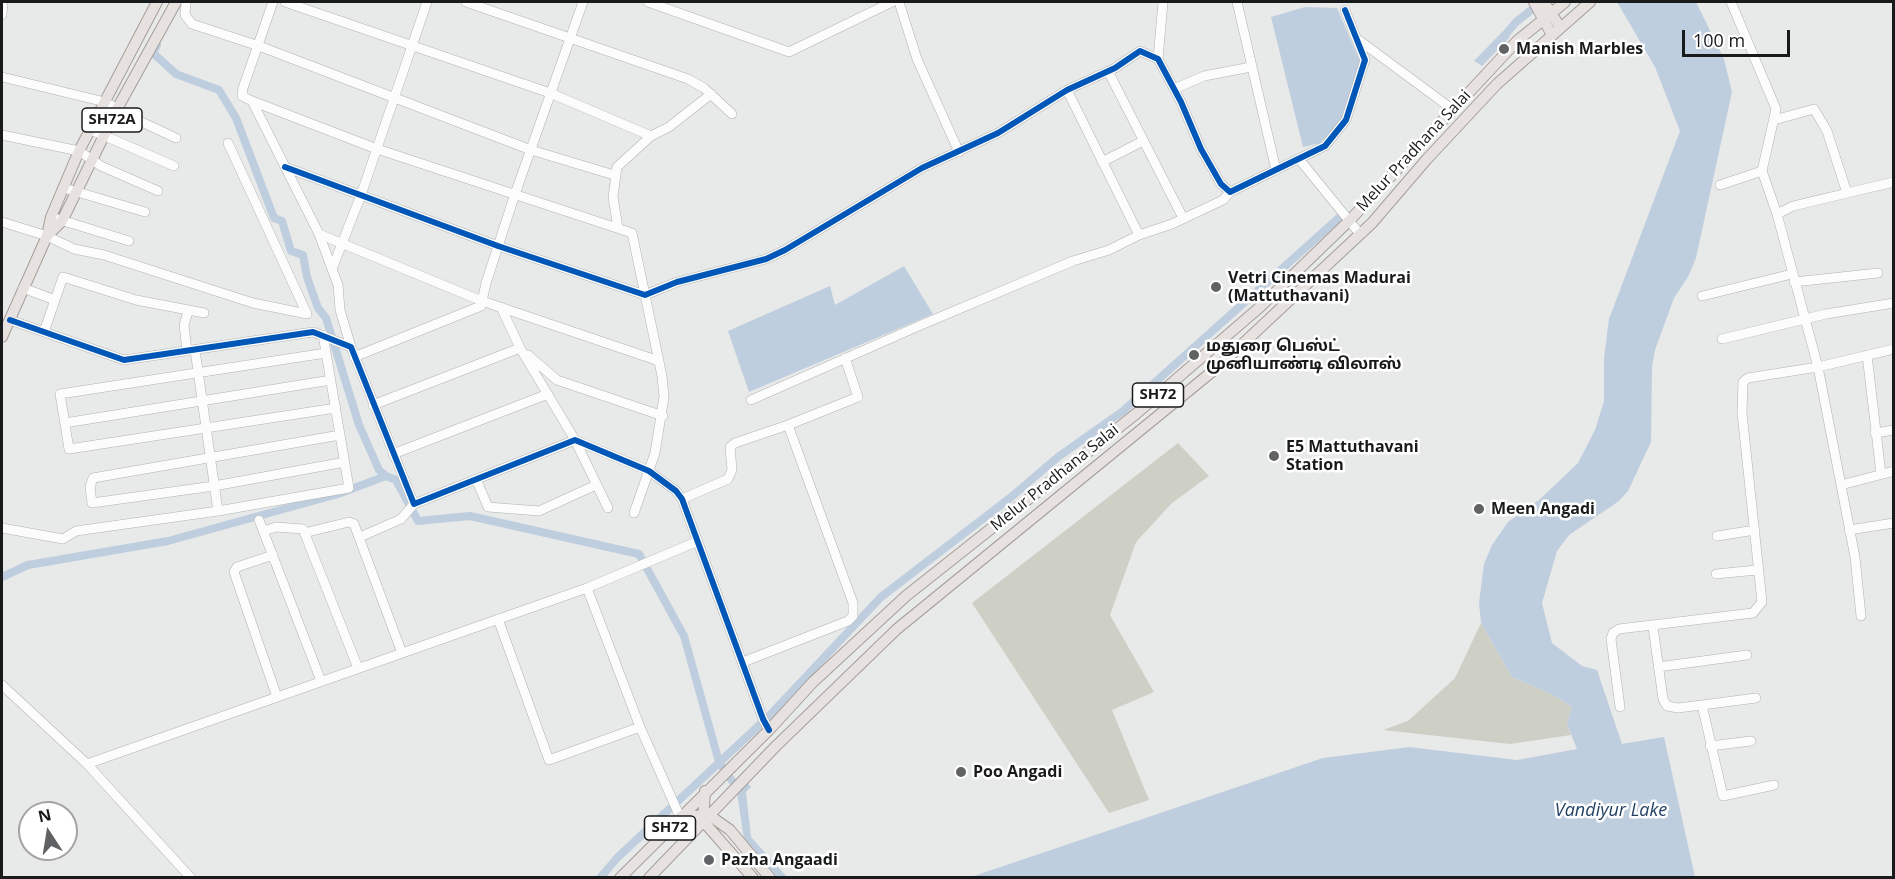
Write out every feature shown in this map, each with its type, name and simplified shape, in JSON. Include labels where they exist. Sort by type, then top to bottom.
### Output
[{"type":"main road","name":"SH72A","points":[[2,337],[47,236],[51,217],[80,151],[157,2]]},
{"type":"main road","name":"SH72A","points":[[47,236],[62,221],[117,109],[176,2]]},
{"type":"main road","name":"Melur Pradhana Salai","points":[[620,878],[678,815],[720,778],[813,682],[906,596],[1137,413],[1260,307],[1350,220],[1517,41],[1565,2]]},
{"type":"main road","name":"Melur Pradhana Salai","points":[[649,878],[704,817],[724,800],[897,628],[1210,374],[1360,234],[1497,84],[1590,2]]},
{"type":"main road","points":[[1540,3],[1556,31]]},
{"type":"main road","points":[[126,61],[139,69]]},
{"type":"main road","points":[[705,791],[704,817],[753,878]]},
{"type":"main road","points":[[724,800],[722,815],[730,830],[770,878]]},
{"type":"main road","points":[[678,815],[704,817],[730,830]]},
{"type":"main road","points":[[687,837],[705,834],[720,839]]},
{"type":"street","points":[[186,2],[187,20],[192,24],[260,46],[531,150],[614,174]]},
{"type":"street","points":[[273,2],[242,96],[377,148],[632,233],[659,361],[664,397],[663,416],[649,471],[634,513]]},
{"type":"street","points":[[285,2],[550,93],[651,136]]},
{"type":"street","points":[[332,268],[361,195],[392,98],[427,2]]},
{"type":"street","points":[[466,2],[688,79],[711,93],[732,114]]},
{"type":"street","points":[[354,357],[481,306],[515,194],[583,2]]},
{"type":"street","points":[[648,2],[789,52],[892,2]]},
{"type":"street","points":[[899,2],[917,59],[959,152]]},
{"type":"street","points":[[1163,2],[1158,59],[1201,149],[1221,184],[1230,192]]},
{"type":"street","points":[[1237,2],[1276,170]]},
{"type":"street","points":[[1731,2],[1776,109],[1762,171],[1777,214],[1818,367],[1849,530],[1861,616]]},
{"type":"street","points":[[751,400],[1073,261],[1109,250],[1224,200],[1230,192],[1325,146],[1346,120],[1365,60],[1345,10]]},
{"type":"street","points":[[1356,38],[1452,109]]},
{"type":"street","points":[[285,167],[498,246],[645,295],[677,282],[766,260],[857,209],[922,168],[998,133],[1067,90],[1108,71],[1140,51],[1158,59]]},
{"type":"street","points":[[1174,89],[1204,76],[1251,67]]},
{"type":"street","points":[[1108,71],[1183,218]]},
{"type":"street","points":[[2,77],[105,102],[176,138]]},
{"type":"street","points":[[1067,90],[1139,235]]},
{"type":"street","points":[[618,228],[613,197],[614,174],[622,161],[651,136],[669,126],[711,93]]},
{"type":"street","points":[[252,101],[319,234],[338,285],[340,310],[354,357],[413,505]]},
{"type":"street","points":[[1774,120],[1814,109],[1827,131],[1847,193]]},
{"type":"street","points":[[91,130],[174,166]]},
{"type":"street","points":[[2,135],[80,151],[92,160],[158,191]]},
{"type":"street","points":[[1102,162],[1143,141]]},
{"type":"street","points":[[2,222],[47,236],[74,249],[104,255],[253,303],[307,314],[228,143]]},
{"type":"street","points":[[1299,159],[1360,234]]},
{"type":"street","points":[[1720,185],[1762,171]]},
{"type":"street","points":[[1777,214],[1793,206],[1893,182]]},
{"type":"street","points":[[64,188],[145,212]]},
{"type":"street","points":[[51,217],[129,241]]},
{"type":"street","points":[[319,234],[482,301],[659,361]]},
{"type":"street","points":[[1702,296],[1793,278],[1878,273]]},
{"type":"street","points":[[44,332],[63,277],[136,300],[188,312],[204,313]]},
{"type":"street","points":[[23,288],[55,300]]},
{"type":"street","points":[[1722,339],[1806,319],[1893,303]]},
{"type":"street","points":[[501,307],[520,348],[575,440],[608,508]]},
{"type":"street","points":[[188,312],[184,325],[198,373],[218,511]]},
{"type":"street","points":[[10,320],[123,360],[313,332],[351,347]]},
{"type":"street","points":[[2,528],[63,539],[76,531],[218,511],[349,488],[326,353],[330,338]]},
{"type":"street","points":[[520,348],[557,380],[663,416]]},
{"type":"street","points":[[373,405],[520,348]]},
{"type":"street","points":[[1620,707],[1611,639],[1613,633],[1619,629],[1653,627],[1753,613],[1762,602],[1743,413],[1743,382],[1748,378],[1818,367],[1893,349]]},
{"type":"street","points":[[326,353],[60,394],[69,449],[206,430],[336,408]]},
{"type":"street","points":[[1867,355],[1881,474]]},
{"type":"street","points":[[682,499],[728,479],[732,470],[730,447],[735,443],[855,400],[858,393],[844,358]]},
{"type":"street","points":[[65,423],[331,380]]},
{"type":"street","points":[[393,454],[548,394]]},
{"type":"street","points":[[743,662],[848,621],[854,611],[788,425]]},
{"type":"street","points":[[1875,433],[1893,430]]},
{"type":"street","points":[[340,435],[93,478],[90,487],[92,503],[214,486],[345,462]]},
{"type":"street","points":[[360,537],[401,519],[413,505],[575,440],[649,471],[676,491],[682,499],[769,730]]},
{"type":"street","points":[[1841,485],[1893,471]]},
{"type":"street","points":[[476,479],[488,507],[539,511],[596,485]]},
{"type":"street","points":[[259,520],[321,681]]},
{"type":"street","points":[[304,533],[349,522],[356,528],[402,653]]},
{"type":"street","points":[[1849,530],[1893,523]]},
{"type":"street","points":[[264,531],[276,527],[303,529],[358,668]]},
{"type":"street","points":[[1716,536],[1755,530]]},
{"type":"street","points":[[87,764],[587,588],[698,541]]},
{"type":"street","points":[[273,555],[237,567],[234,577],[277,697]]},
{"type":"street","points":[[1716,574],[1757,570]]},
{"type":"street","points":[[587,588],[640,726],[678,815]]},
{"type":"street","points":[[498,619],[549,760],[640,726]]},
{"type":"street","points":[[1653,627],[1663,699],[1667,706],[1678,708],[1756,698]]},
{"type":"street","points":[[1658,667],[1747,655]]},
{"type":"street","points":[[2,685],[87,764],[191,878]]},
{"type":"street","points":[[1702,705],[1723,796],[1774,785]]},
{"type":"street","points":[[1710,746],[1751,741]]},
{"type":"shaded area","points":[[1178,443],[1209,476],[1172,503],[1136,542],[1110,615],[1154,692],[1112,710],[1149,800],[1109,813],[972,603]]},
{"type":"shaded area","points":[[1481,623],[1512,677],[1553,695],[1572,707],[1567,724],[1571,735],[1510,744],[1383,730],[1408,721],[1455,678]]},
{"type":"water","name":"Vandiyur Lake","points":[[1617,2],[1696,2],[1724,59],[1732,92],[1696,258],[1688,277],[1674,298],[1655,350],[1652,367],[1651,442],[1628,491],[1619,501],[1569,535],[1557,551],[1542,603],[1552,643],[1582,666],[1597,670],[1622,744],[1664,737],[1695,877],[971,877],[1323,758],[1409,747],[1517,760],[1577,749],[1567,724],[1572,707],[1553,695],[1512,677],[1481,623],[1479,603],[1484,564],[1492,545],[1508,522],[1539,500],[1578,463],[1595,430],[1604,401],[1604,358],[1609,319],[1680,131],[1655,67]]},
{"type":"water","points":[[1305,7],[1337,8],[1360,61],[1342,120],[1320,143],[1303,147],[1271,17]]},
{"type":"water","points":[[1503,31],[1510,37],[1482,66],[1474,61]]},
{"type":"water","points":[[904,266],[933,314],[749,392],[728,331],[830,286],[835,305]]},
{"type":"water","points":[[747,782],[751,787],[746,792],[751,837],[787,877],[777,877],[744,839],[737,793]]},
{"type":"waterway","points":[[1500,41],[1516,22],[1539,4]]},
{"type":"waterway","points":[[157,45],[153,53],[176,74],[219,90],[236,118],[274,218],[282,221],[291,251],[303,255],[307,277],[318,308],[326,318],[359,425],[379,470],[386,476]]},
{"type":"waterway","points":[[600,878],[617,858],[769,716],[881,597],[1010,498],[1058,457],[1123,411],[1342,215]]},
{"type":"waterway","points":[[2,577],[28,565],[168,541],[338,494],[386,476],[396,480],[418,521],[470,516],[639,554],[684,636],[719,762],[739,791]]},
{"type":"cycle path","points":[[285,167],[498,246],[645,295],[677,282],[766,259],[785,250],[922,168],[998,133],[1067,90],[1115,68],[1140,51],[1158,59],[1181,102],[1201,149],[1221,184],[1230,192],[1325,146],[1346,120],[1365,60],[1345,10]]},
{"type":"cycle path","points":[[10,320],[124,360],[313,332],[351,347],[414,504],[575,440],[649,471],[676,491],[682,499],[769,730]]},
{"type":"place","name":"Manish Marbles","points":[[1504,49]]},
{"type":"place","name":"Vetri Cinemas Madurai (Mattuthavani)","points":[[1216,287]]},
{"type":"place","name":"மதுரை பெஸ்ட் முனியாண்டி விலாஸ்","points":[[1194,355]]},
{"type":"place","name":"E5 Mattuthavani Station","points":[[1274,456]]},
{"type":"place","name":"Meen Angadi","points":[[1479,509]]},
{"type":"place","name":"Poo Angadi","points":[[961,772]]},
{"type":"place","name":"Pazha Angaadi","points":[[709,860]]}]
